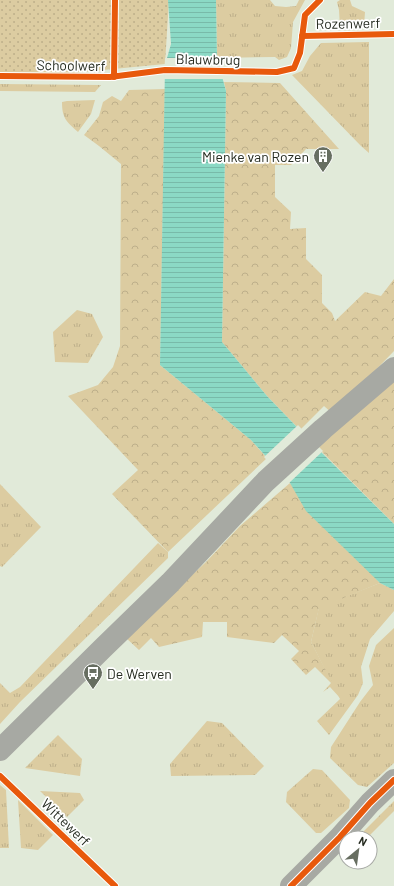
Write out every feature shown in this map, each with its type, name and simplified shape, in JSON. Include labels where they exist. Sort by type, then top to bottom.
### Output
[{"type":"street","points":[[0,750],[170,583],[266,482],[322,430],[394,368]]},
{"type":"street","points":[[292,886],[340,837],[370,803],[394,780]]},
{"type":"green space","points":[[0,0],[169,0],[165,64],[0,80]]},
{"type":"green space","points":[[216,0],[270,0],[275,6],[286,7],[296,6],[299,0],[305,0],[293,22],[291,48],[287,57],[279,60],[275,57],[217,58]]},
{"type":"green space","points":[[340,0],[350,0],[352,6],[365,12],[364,26],[340,27],[337,2]]},
{"type":"green space","points":[[369,42],[369,153],[292,75],[302,71],[310,56],[321,43]]},
{"type":"green space","points":[[224,82],[280,83],[339,149],[306,149],[291,165],[275,165],[275,197],[291,212],[290,229],[306,228],[306,259],[322,275],[322,303],[332,313],[335,321],[365,292],[381,296],[394,279],[394,351],[333,414],[324,406],[300,430],[267,396],[222,342],[226,91]]},
{"type":"green space","points":[[0,84],[101,85],[95,92],[0,91]]},
{"type":"green space","points":[[165,89],[160,365],[251,440],[267,458],[168,552],[112,494],[138,470],[68,396],[98,385],[113,367],[120,346],[121,164],[84,135],[99,116],[103,102],[112,96],[121,101],[129,90]]},
{"type":"green space","points":[[95,100],[91,114],[78,132],[70,125],[64,116],[62,102]]},
{"type":"green space","points":[[77,310],[92,314],[103,337],[88,363],[55,362],[53,332]]},
{"type":"green space","points":[[394,376],[394,524],[316,446]]},
{"type":"green space","points":[[290,483],[380,583],[319,608],[311,642],[341,699],[330,687],[323,692],[331,683],[315,667],[306,675],[291,659],[299,651],[282,635],[274,643],[227,637],[227,622],[203,622],[202,637],[159,647],[151,638],[139,650],[125,637],[206,562],[240,526]]},
{"type":"green space","points":[[0,484],[41,527],[2,567],[0,566]]},
{"type":"green space","points":[[158,543],[168,552],[168,558],[20,702],[0,724],[0,683],[10,693],[20,687]]},
{"type":"green space","points":[[380,583],[394,590],[394,611],[370,639],[361,667],[363,683],[358,695],[329,735],[317,721],[340,699],[311,642],[319,607]]},
{"type":"green space","points":[[394,628],[394,763],[367,787],[358,785],[330,758],[331,747],[360,702],[373,685],[369,666],[376,645]]},
{"type":"green space","points":[[207,721],[222,723],[264,766],[255,775],[171,776],[170,764]]},
{"type":"green space","points":[[58,735],[82,759],[80,776],[25,768]]},
{"type":"green space","points":[[313,769],[322,770],[350,800],[349,808],[321,833],[316,833],[286,802],[287,792]]},
{"type":"green space","points":[[0,785],[6,790],[9,848],[0,848]]},
{"type":"green space","points":[[40,791],[80,793],[84,800],[67,817]]},
{"type":"green space","points":[[18,800],[53,835],[38,850],[21,848]]},
{"type":"green space","points":[[394,801],[394,811],[375,830],[365,830]]},
{"type":"water","points":[[168,0],[216,0],[217,58],[226,91],[222,342],[267,396],[394,524],[394,590],[380,583],[306,511],[290,483],[251,440],[160,365],[165,65],[171,44]]},
{"type":"pier","points":[[165,58],[219,58],[225,79],[164,79]]},
{"type":"pier","points":[[298,425],[323,451],[288,484],[264,457]]},
{"type":"cycle path","points":[[114,77],[115,0]]},
{"type":"cycle path","name":"Rozenwerf","points":[[0,76],[110,77],[165,70],[277,72],[294,68],[300,53],[305,15],[320,0]]},
{"type":"cycle path","name":"Rozenwerf","points":[[302,36],[394,34]]},
{"type":"cycle path","name":"Wittewerf","points":[[0,776],[115,886]]},
{"type":"cycle path","points":[[291,886],[394,780]]},
{"type":"place","name":"Mienke van Rozen","points":[[323,173]]},
{"type":"place","name":"De Werven","points":[[93,690]]}]
